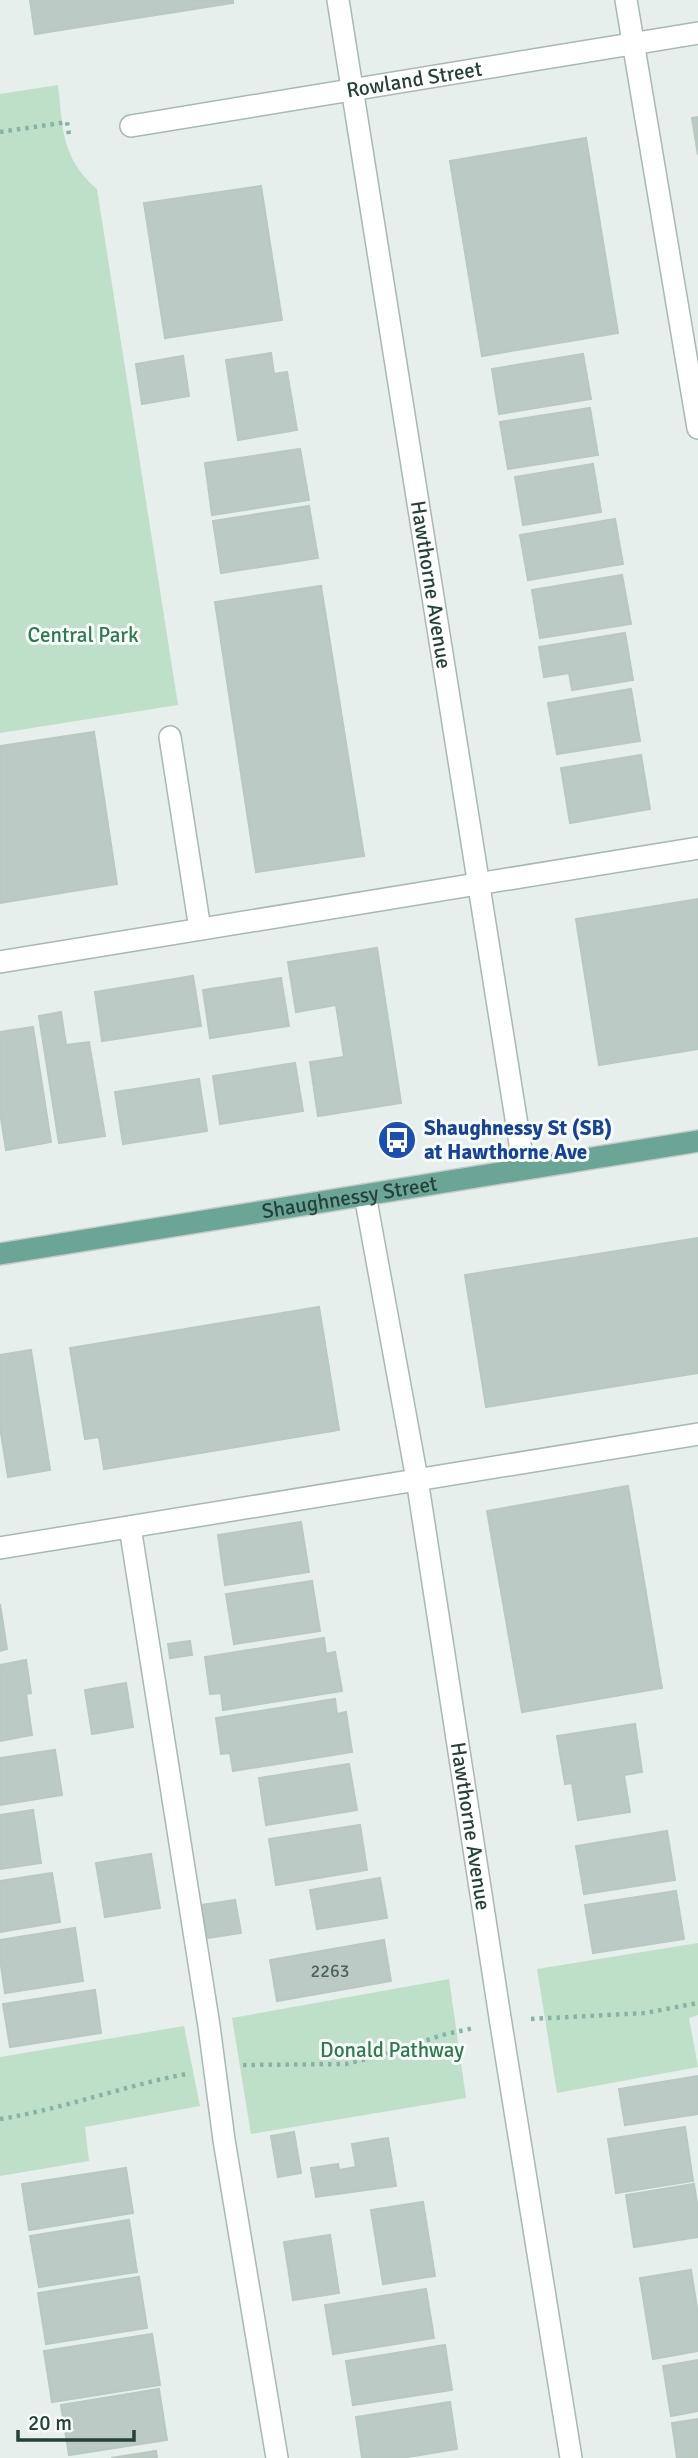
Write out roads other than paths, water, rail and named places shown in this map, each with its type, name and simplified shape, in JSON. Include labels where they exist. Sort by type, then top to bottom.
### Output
[{"type":"main road","name":"Shaughnessy Street","points":[[0,1254],[698,1140]]},
{"type":"street","name":"Hawthorne Avenue","points":[[338,0],[524,1169]]},
{"type":"street","points":[[626,0],[698,428]]},
{"type":"street","name":"Rowland Street","points":[[131,127],[698,33]]},
{"type":"street","points":[[170,737],[200,929]]},
{"type":"street","points":[[0,962],[698,848]]},
{"type":"street","name":"Hawthorne Avenue","points":[[365,1195],[417,1479],[571,2458]]},
{"type":"street","points":[[0,1548],[698,1434]]},
{"type":"street","points":[[130,1527],[209,2026],[226,2153],[277,2458]]},
{"type":"place","name":"Shaughnessy St (SB) at Hawthorne Ave","points":[[397,1140]]},
{"type":"park label","name":"Central Park","points":[[83,635]]},
{"type":"park label","name":"Donald Pathway","points":[[392,2050]]}]
